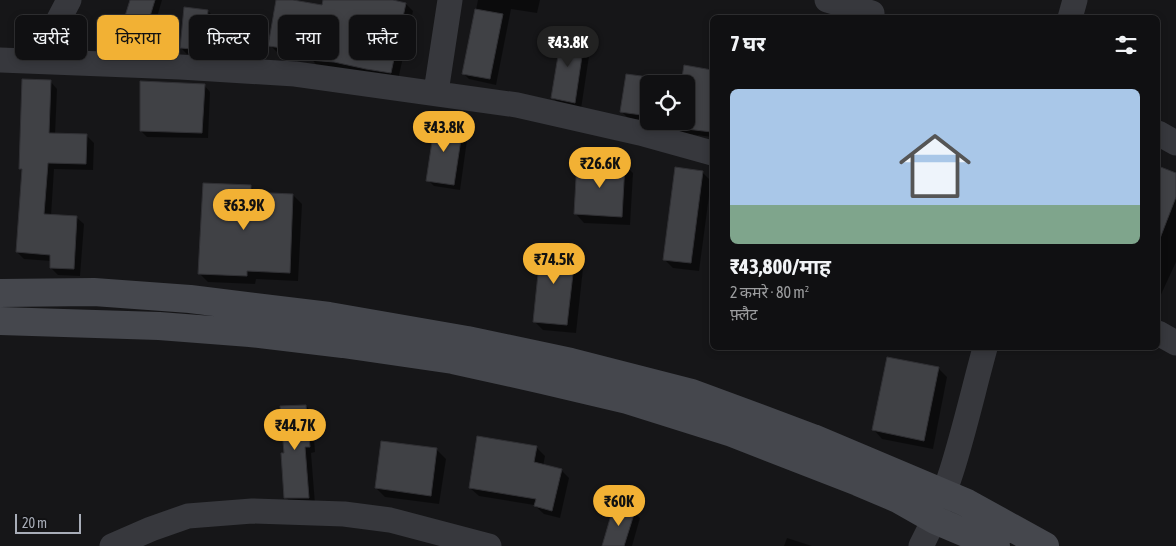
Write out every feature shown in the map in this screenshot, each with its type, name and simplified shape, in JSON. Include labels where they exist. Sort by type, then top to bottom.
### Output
[{"type":"street","points":[[37,61],[69,0]]},
{"type":"street","points":[[436,92],[450,0]]},
{"type":"street","points":[[827,0],[873,10]]},
{"type":"street","points":[[1071,15],[1075,0]]},
{"type":"street","points":[[0,60],[180,67],[295,74],[436,92],[517,104],[640,133],[710,152]]},
{"type":"street","points":[[1160,134],[1176,143]]},
{"type":"street","points":[[0,293],[94,292],[190,299],[329,316],[467,340],[543,356],[692,393],[813,438],[967,503],[1045,546]]},
{"type":"street","points":[[0,321],[149,325],[241,332],[453,360],[628,400],[732,433],[898,499],[935,520],[996,546]]},
{"type":"street","points":[[1160,334],[1176,343]]},
{"type":"street","points":[[921,546],[935,520],[945,493],[984,350]]},
{"type":"street","points":[[112,546],[151,528],[188,516],[252,511],[344,514],[390,520],[489,546]]},
{"type":"building","points":[[130,0],[155,0],[150,15],[125,15]]},
{"type":"building","points":[[276,0],[293,0],[322,5],[323,0],[393,0],[406,3],[403,15],[349,15],[349,60],[394,60],[391,73],[334,62],[309,60],[339,60],[339,15],[278,15],[278,47],[268,46]]},
{"type":"building","points":[[184,7],[208,10],[208,15],[189,15],[189,49],[180,48]]},
{"type":"building","points":[[475,9],[503,14],[490,79],[462,74]]},
{"type":"building","points":[[562,32],[585,36],[575,103],[551,98]]},
{"type":"building","points":[[684,65],[710,70],[710,132],[695,130],[695,75],[682,75]]},
{"type":"building","points":[[626,74],[640,76],[640,115],[620,112]]},
{"type":"building","points":[[22,79],[51,80],[49,133],[87,134],[86,164],[48,163],[44,214],[77,216],[74,269],[50,268],[50,255],[16,252],[22,169],[19,169]]},
{"type":"building","points":[[140,81],[205,84],[202,133],[140,131]]},
{"type":"building","points":[[435,122],[463,126],[454,185],[426,181]]},
{"type":"building","points":[[577,161],[625,163],[622,217],[574,214]]},
{"type":"building","points":[[675,167],[703,171],[691,263],[663,260]]},
{"type":"building","points":[[1160,167],[1176,173],[1176,197],[1160,238]]},
{"type":"building","points":[[203,183],[251,185],[251,192],[293,194],[290,273],[247,271],[247,276],[198,274]]},
{"type":"building","points":[[541,245],[576,248],[567,325],[533,322]]},
{"type":"building","points":[[887,357],[939,367],[924,441],[872,430]]},
{"type":"building","points":[[306,405],[310,447],[305,447],[309,498],[284,498],[281,453],[284,453],[280,406]]},
{"type":"building","points":[[477,436],[537,446],[534,462],[562,469],[552,511],[534,506],[536,499],[469,488]]},
{"type":"building","points":[[381,441],[437,448],[431,496],[375,488]]},
{"type":"building","points":[[614,505],[635,511],[624,546],[602,546]]}]
